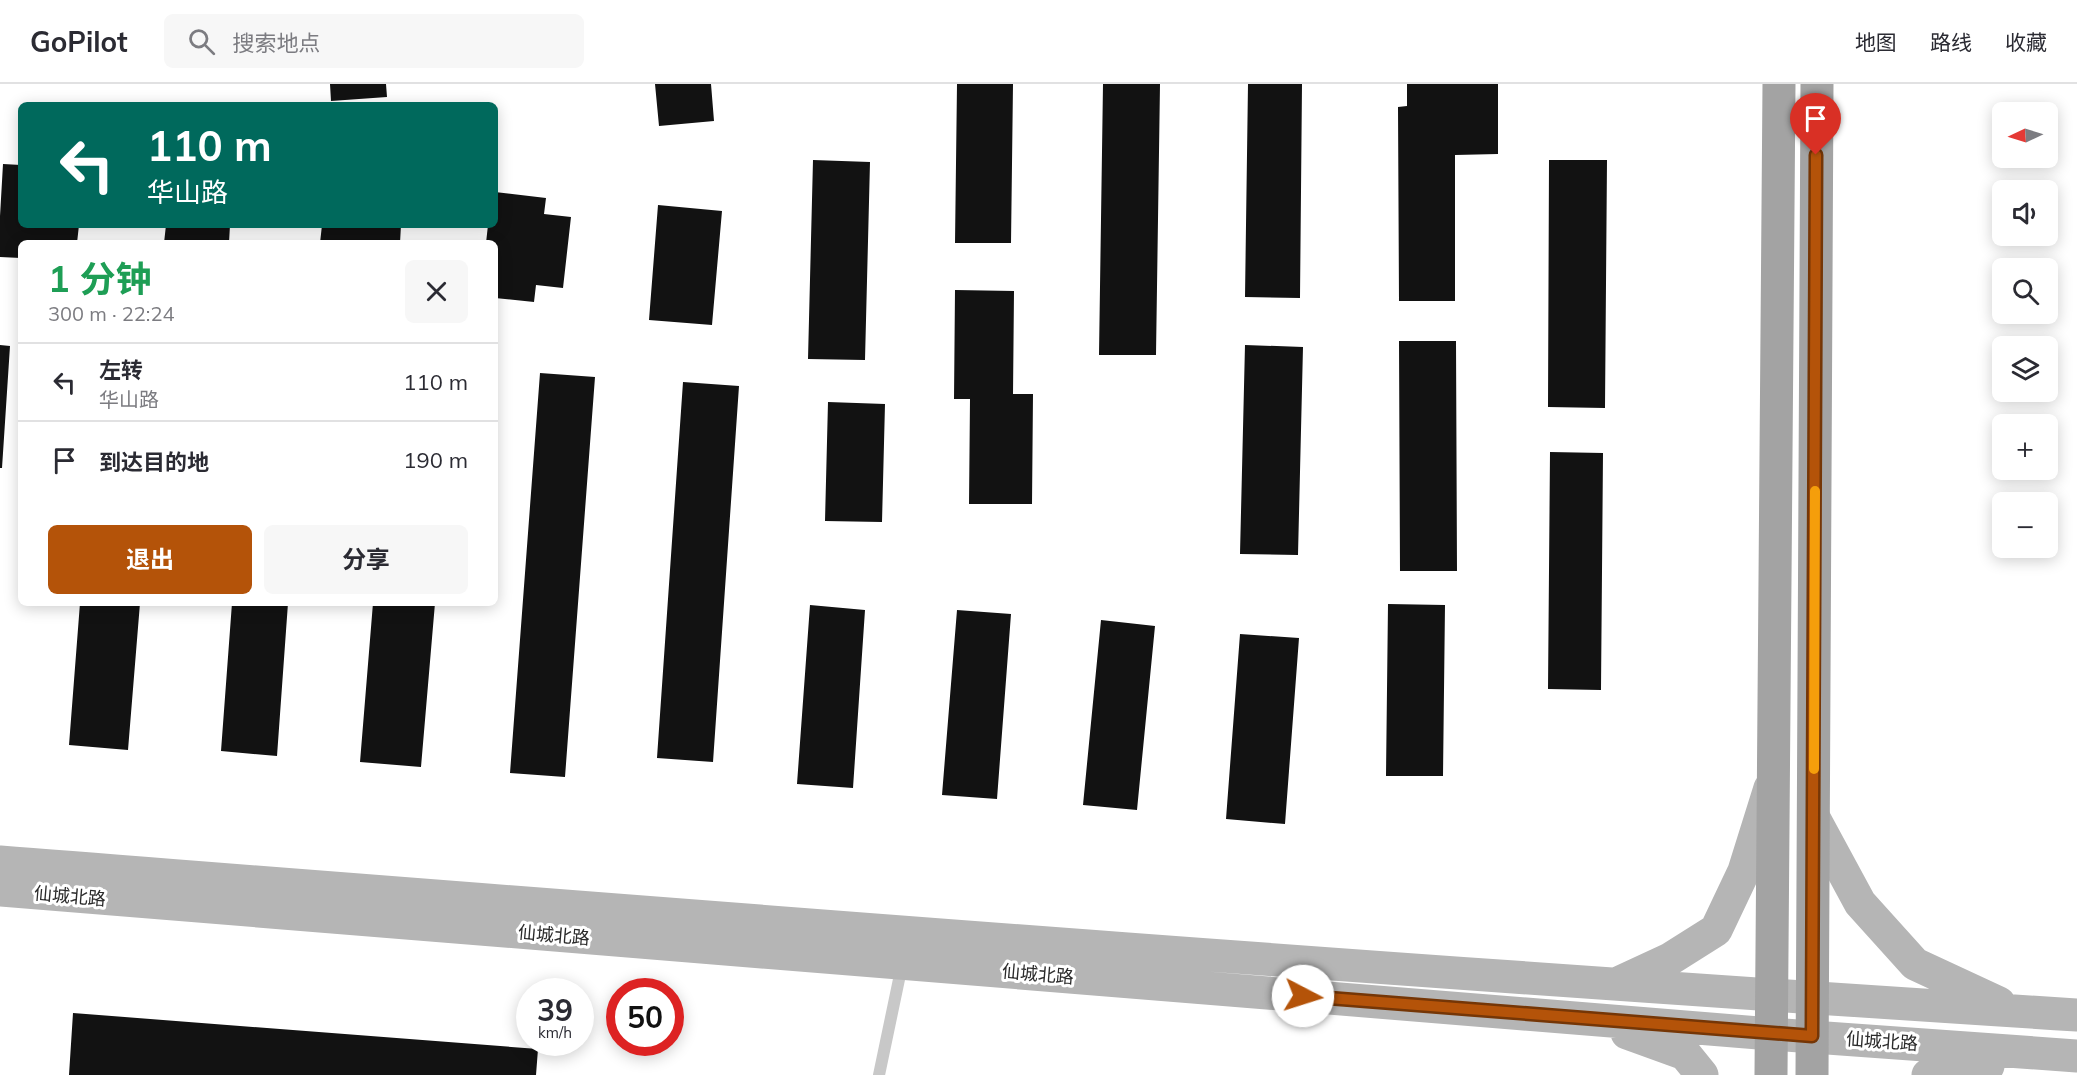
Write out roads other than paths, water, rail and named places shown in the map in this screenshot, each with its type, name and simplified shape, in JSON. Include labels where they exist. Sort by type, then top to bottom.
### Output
[{"type":"main road","points":[[1771,1075],[1779,84]]},
{"type":"main road","points":[[1812,1075],[1817,84]]},
{"type":"main road","points":[[1614,985],[1670,959],[1716,930],[1744,871],[1774,775]]},
{"type":"main road","points":[[1814,818],[1860,903],[1915,964],[2017,1011]]},
{"type":"main road","name":"仙城北路","points":[[0,862],[1614,985],[2077,1015]]},
{"type":"main road","name":"仙城北路","points":[[0,890],[2077,1058]]},
{"type":"main road","points":[[1586,1019],[1685,1054],[1702,1075]]},
{"type":"main road","points":[[1928,1075],[1942,1069],[2077,1058]]},
{"type":"lane","points":[[879,1075],[902,963]]}]
